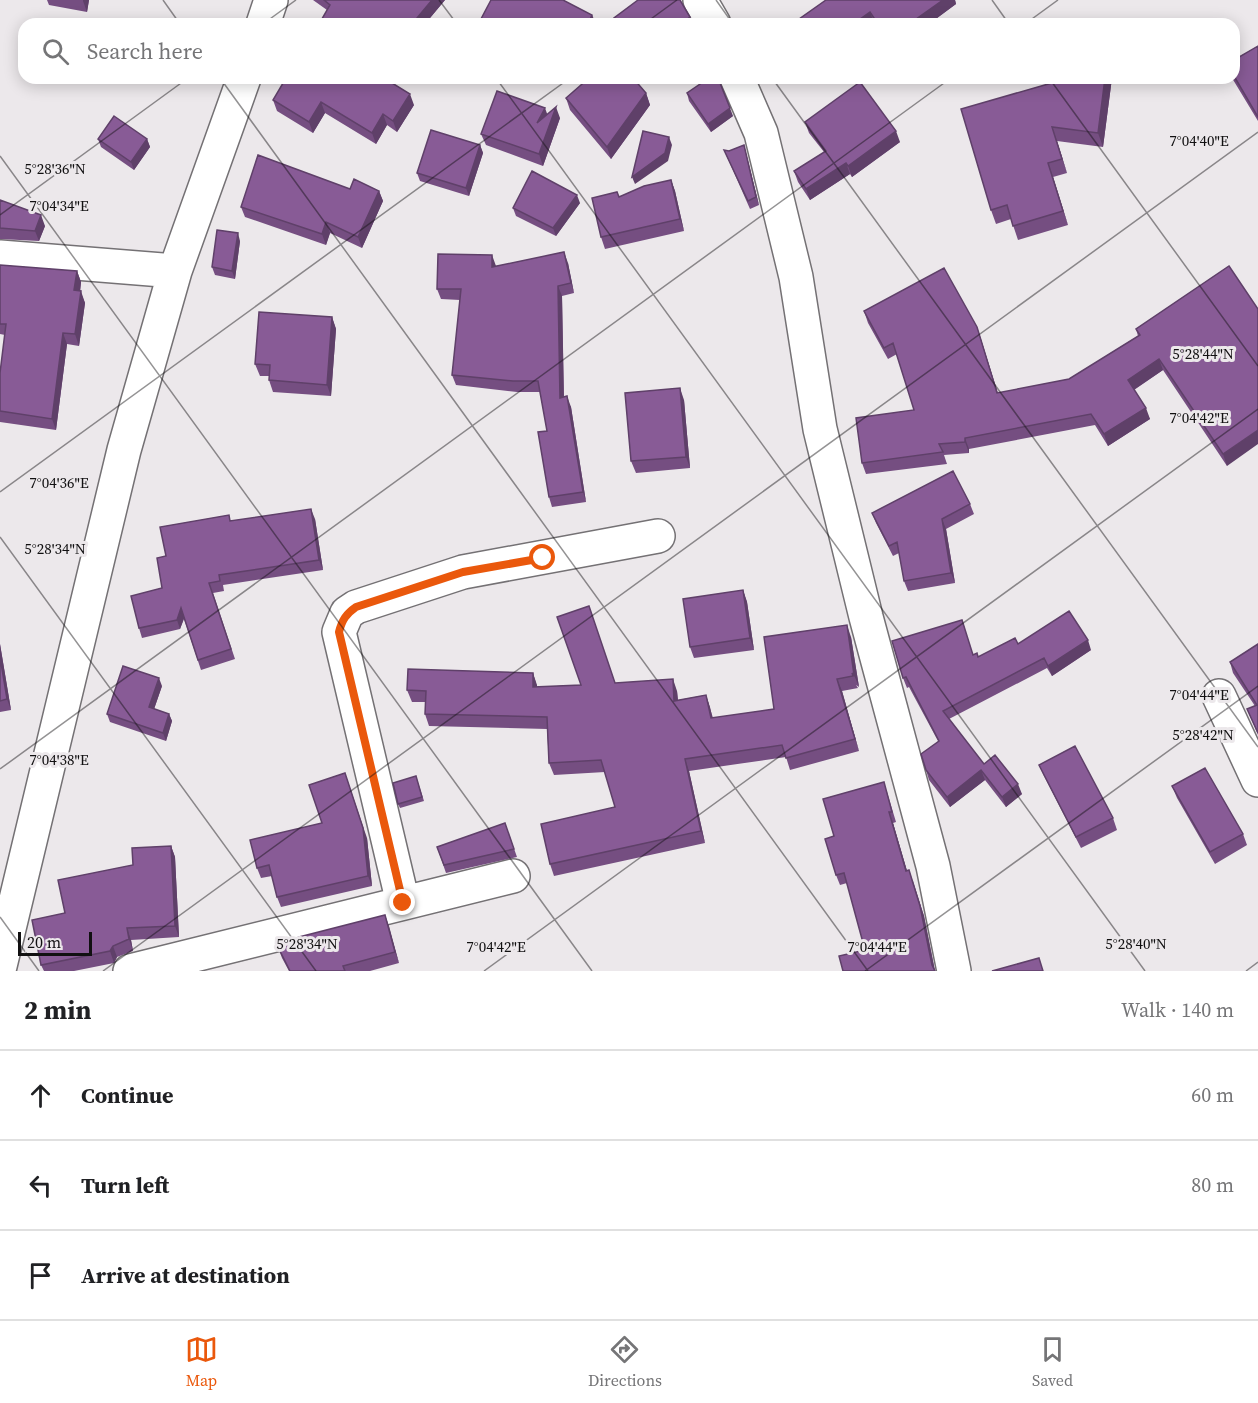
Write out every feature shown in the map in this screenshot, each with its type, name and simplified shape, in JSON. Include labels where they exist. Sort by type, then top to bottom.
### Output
[{"type":"street","points":[[265,18],[271,0]]},
{"type":"street","points":[[700,0],[710,18]]},
{"type":"street","points":[[2,945],[124,450],[175,271],[242,84]]},
{"type":"street","points":[[740,84],[761,133],[796,277],[820,429],[866,618],[933,866],[954,971]]},
{"type":"street","points":[[0,257],[175,271]]},
{"type":"street","points":[[403,903],[339,632],[347,613],[356,607],[463,572],[658,536]]},
{"type":"street","points":[[1218,696],[1258,780]]},
{"type":"street","points":[[130,971],[513,876]]},
{"type":"building","points":[[324,0],[432,0],[417,18],[322,18],[330,5]]},
{"type":"building","points":[[491,0],[563,0],[592,15],[591,18],[482,18]]},
{"type":"building","points":[[638,0],[680,0],[690,17],[689,18],[614,18]]},
{"type":"building","points":[[826,0],[943,0],[918,18],[874,18],[870,12],[862,18],[800,18]]},
{"type":"building","points":[[1258,46],[1258,117],[1239,84],[1240,56]]},
{"type":"building","points":[[282,84],[394,84],[410,94],[393,121],[383,114],[372,133],[321,102],[309,122],[273,100]]},
{"type":"building","points":[[582,84],[638,84],[646,93],[607,147],[566,98]]},
{"type":"building","points":[[700,84],[720,84],[730,108],[708,124],[687,93]]},
{"type":"building","points":[[857,84],[861,84],[896,131],[848,166],[846,163],[806,189],[794,171],[826,151],[805,122]]},
{"type":"building","points":[[1048,84],[1104,84],[1098,133],[1052,127],[1062,159],[1048,163],[1063,211],[1013,226],[1007,205],[991,210],[961,109]]},
{"type":"building","points":[[497,91],[545,108],[537,123],[556,107],[539,154],[481,134]]},
{"type":"building","points":[[114,116],[147,139],[131,162],[98,139]]},
{"type":"building","points":[[431,130],[480,145],[466,188],[417,173]]},
{"type":"building","points":[[643,131],[669,137],[665,153],[632,177]]},
{"type":"building","points":[[744,145],[756,197],[748,201],[724,150],[729,151]]},
{"type":"building","points":[[258,155],[350,189],[354,179],[379,191],[358,237],[326,222],[322,234],[241,207]]},
{"type":"building","points":[[532,171],[577,195],[553,228],[513,208]]},
{"type":"building","points":[[671,180],[680,219],[601,237],[592,198],[617,192],[619,197],[644,186]]},
{"type":"building","points":[[0,200],[41,215],[35,231],[0,228]]},
{"type":"building","points":[[217,230],[238,233],[232,271],[212,267]]},
{"type":"building","points":[[564,252],[571,283],[558,286],[560,398],[567,396],[583,492],[549,497],[538,432],[547,431],[538,381],[452,375],[461,289],[437,289],[438,254],[492,255],[492,267]]},
{"type":"building","points":[[0,265],[77,271],[74,290],[81,291],[75,334],[63,333],[52,419],[0,411],[0,373],[6,324],[0,324]]},
{"type":"building","points":[[1229,266],[1258,309],[1258,430],[1223,454],[1159,359],[1128,380],[1146,408],[1104,434],[1091,414],[965,438],[965,442],[939,444],[943,452],[862,463],[856,418],[914,410],[893,343],[884,348],[864,311],[944,268],[977,327],[997,393],[1069,379],[1140,335],[1136,329]]},
{"type":"building","points":[[259,312],[332,317],[327,385],[269,380],[270,365],[255,364]]},
{"type":"building","points":[[680,388],[686,457],[631,461],[625,393]]},
{"type":"building","points":[[953,471],[970,504],[942,519],[951,573],[904,581],[897,542],[889,546],[872,513]]},
{"type":"building","points":[[311,509],[319,560],[219,575],[220,581],[209,583],[231,649],[198,660],[181,608],[177,620],[139,628],[131,596],[162,588],[157,558],[166,556],[160,527],[229,515],[230,521]]},
{"type":"building","points":[[743,590],[750,638],[690,647],[683,599]]},
{"type":"building","points":[[589,606],[615,683],[673,679],[674,701],[706,695],[711,718],[774,709],[764,637],[847,625],[854,675],[852,673],[853,676],[837,679],[855,739],[786,758],[782,745],[685,759],[701,831],[550,864],[541,824],[615,807],[601,760],[549,763],[547,717],[425,714],[426,691],[407,690],[408,669],[533,673],[533,687],[581,685],[557,617]]},
{"type":"building","points":[[1069,611],[1088,640],[1048,666],[1044,658],[943,711],[984,764],[995,755],[1018,784],[1002,797],[981,770],[947,797],[926,770],[921,754],[939,741],[906,677],[903,678],[892,641],[962,620],[973,655],[977,653],[978,657],[1015,638],[1018,644]]},
{"type":"building","points":[[1258,644],[1258,733],[1247,709],[1257,705],[1230,662]]},
{"type":"building","points":[[0,657],[7,699],[0,701]]},
{"type":"building","points":[[123,666],[159,678],[149,707],[169,714],[163,733],[107,714]]},
{"type":"building","points":[[1075,746],[1113,818],[1076,837],[1039,765]]},
{"type":"building","points":[[1205,768],[1243,834],[1210,852],[1172,786]]},
{"type":"building","points":[[345,773],[363,828],[368,876],[277,897],[269,865],[257,868],[250,840],[322,823],[309,785]]},
{"type":"building","points":[[416,776],[422,797],[398,804],[393,783]]},
{"type":"building","points":[[884,782],[892,812],[889,812],[906,871],[909,870],[920,906],[935,971],[843,971],[839,956],[865,950],[844,873],[836,875],[825,839],[834,836],[823,799]]},
{"type":"building","points":[[505,823],[514,849],[444,865],[437,847]]},
{"type":"building","points":[[171,846],[175,926],[127,928],[129,939],[113,946],[110,951],[41,965],[32,920],[65,913],[58,880],[133,865],[132,848]]},
{"type":"building","points":[[385,915],[395,952],[343,966],[345,971],[290,971],[278,947],[299,937]]},
{"type":"building","points":[[1039,958],[1043,971],[992,971]]},
{"type":"route","points":[[403,903],[339,632],[342,622],[347,613],[356,607],[463,572],[543,558]]}]
